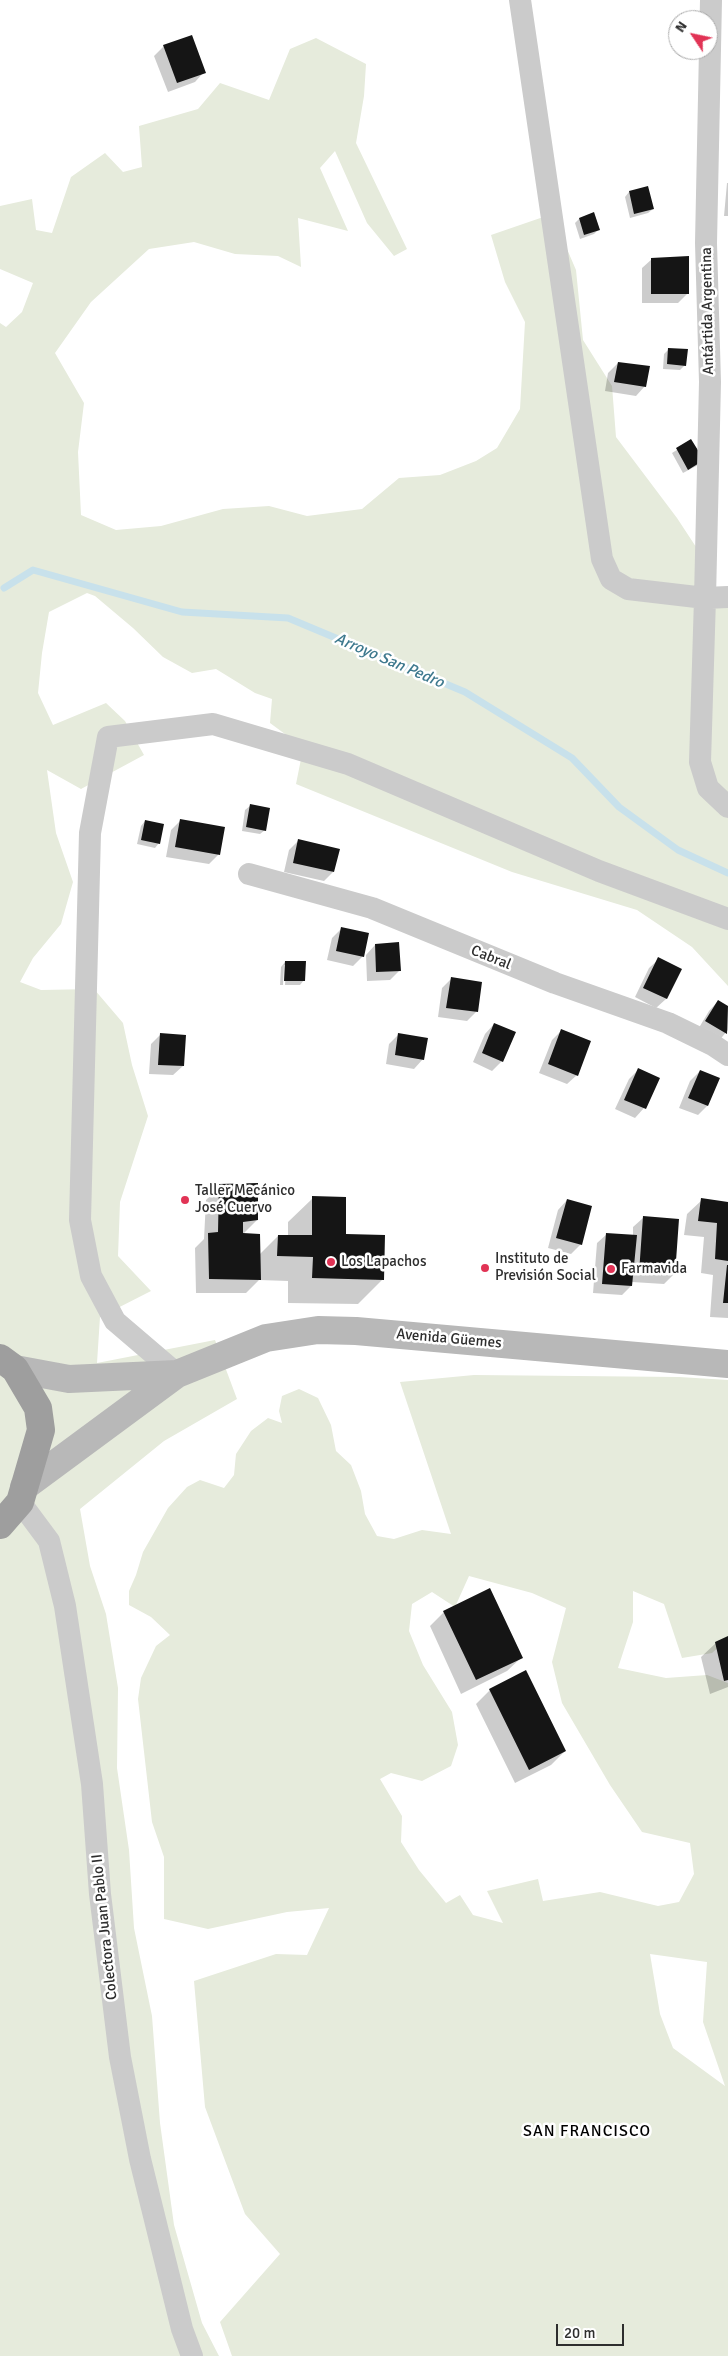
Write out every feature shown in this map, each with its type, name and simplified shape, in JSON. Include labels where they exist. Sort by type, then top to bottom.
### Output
[{"type":"highway","points":[[0,1525],[22,1494],[41,1430],[38,1408],[7,1364]]},
{"type":"main road","name":"Avenida Güemes","points":[[22,1494],[176,1374],[266,1338],[318,1330],[356,1331],[728,1364]]},
{"type":"main road","name":"Avenida Güemes","points":[[7,1364],[69,1380],[176,1374]]},
{"type":"street","points":[[520,0],[602,559],[611,580],[628,589],[705,598],[728,597]]},
{"type":"street","name":"Antártida Argentina","points":[[717,6],[706,243],[710,382],[700,762],[708,788],[728,807]]},
{"type":"street","points":[[176,1374],[115,1321],[91,1276],[80,1220],[90,833],[108,737],[213,724],[348,764],[599,871],[728,919]]},
{"type":"street","name":"Cabral","points":[[249,874],[372,908],[555,983],[668,1023],[728,1055]]},
{"type":"street","name":"Colectora Juan Pablo II","points":[[22,1494],[49,1541],[65,1606],[92,1784],[100,1894],[120,2056],[140,2159],[182,2330],[192,2356]]},
{"type":"shaded area","points":[[316,38],[366,64],[364,96],[356,143],[407,249],[394,256],[367,223],[335,151],[320,168],[348,231],[298,218],[301,267],[278,256],[235,254],[194,242],[149,249],[91,302],[55,353],[84,403],[78,452],[81,515],[116,530],[161,526],[223,509],[269,506],[307,516],[362,509],[399,478],[440,475],[476,461],[497,448],[520,409],[525,322],[505,282],[491,235],[552,214],[576,270],[583,340],[612,386],[616,437],[677,518],[700,553],[705,598],[728,608],[728,986],[692,947],[637,910],[512,872],[296,784],[302,754],[289,737],[270,723],[272,699],[255,693],[216,669],[192,673],[163,657],[133,628],[95,596],[87,593],[49,612],[38,693],[53,725],[106,703],[125,721],[144,755],[81,789],[47,770],[56,833],[73,882],[61,924],[33,958],[20,982],[41,990],[94,989],[123,1023],[132,1065],[148,1116],[120,1202],[118,1256],[151,1291],[100,1317],[97,1363],[215,1340],[237,1399],[164,1441],[80,1509],[90,1566],[106,1614],[118,1688],[117,1768],[129,1850],[134,1928],[152,2016],[160,2123],[174,2225],[202,2323],[219,2356],[0,2356],[0,323],[6,327],[22,312],[33,283],[0,269],[0,206],[32,199],[36,230],[52,233],[71,177],[105,153],[123,172],[142,167],[139,126],[198,109],[220,83],[269,100],[290,49]]},
{"type":"shaded area","points":[[474,1375],[679,1377],[728,1380],[728,1639],[712,1653],[682,1658],[664,1604],[633,1591],[633,1622],[618,1668],[666,1678],[707,1675],[728,1683],[728,2356],[232,2356],[220,2322],[280,2254],[245,2214],[205,2107],[194,1981],[276,1954],[307,1955],[329,1908],[287,1912],[208,1929],[164,1919],[164,1857],[152,1822],[138,1699],[141,1678],[156,1646],[170,1635],[151,1617],[129,1605],[129,1591],[143,1552],[168,1508],[187,1487],[200,1480],[224,1488],[234,1475],[236,1454],[251,1431],[268,1418],[282,1423],[279,1411],[282,1396],[299,1389],[318,1398],[331,1425],[336,1451],[351,1465],[361,1491],[365,1514],[377,1536],[394,1539],[422,1530],[451,1534],[400,1382]],"holes":[[[469,1576],[532,1593],[566,1608],[552,1662],[562,1703],[610,1785],[642,1832],[690,1843],[694,1874],[679,1902],[658,1906],[600,1892],[543,1901],[538,1879],[487,1891],[503,1923],[473,1915],[460,1895],[446,1903],[419,1870],[401,1842],[402,1816],[380,1779],[391,1773],[422,1781],[451,1766],[458,1745],[452,1712],[423,1665],[409,1631],[412,1604],[432,1592],[455,1607]],[[650,1954],[707,1962],[703,2022],[725,2086],[673,2048],[660,2014]]]},
{"type":"building","points":[[192,35],[206,73],[177,83],[163,45]]},
{"type":"building","points":[[648,186],[654,209],[634,214],[629,191]]},
{"type":"building","points":[[594,212],[600,230],[584,235],[579,218]]},
{"type":"building","points":[[689,256],[689,294],[651,294],[651,258]]},
{"type":"building","points":[[668,348],[688,349],[686,366],[667,364]]},
{"type":"building","points":[[618,362],[650,366],[646,387],[614,382]]},
{"type":"building","points":[[691,439],[704,460],[688,470],[676,448]]},
{"type":"building","points":[[250,804],[270,808],[266,831],[246,827]]},
{"type":"building","points":[[180,819],[225,827],[220,855],[175,847]]},
{"type":"building","points":[[145,820],[164,824],[160,844],[141,840]]},
{"type":"building","points":[[298,839],[340,849],[334,872],[293,863]]},
{"type":"building","points":[[341,927],[369,933],[364,957],[336,951]]},
{"type":"building","points":[[399,942],[401,971],[376,972],[375,944]]},
{"type":"building","points":[[658,957],[682,969],[667,999],[643,988]]},
{"type":"building","points":[[285,961],[306,961],[305,981],[284,981]]},
{"type":"building","points":[[451,977],[482,982],[478,1012],[446,1008]]},
{"type":"building","points":[[718,1000],[728,1006],[727,1034],[705,1021]]},
{"type":"building","points":[[494,1023],[516,1032],[503,1062],[482,1053]]},
{"type":"building","points":[[561,1029],[591,1041],[578,1076],[548,1064]]},
{"type":"building","points":[[160,1033],[186,1035],[184,1066],[158,1065]]},
{"type":"building","points":[[398,1033],[428,1038],[424,1060],[395,1055]]},
{"type":"building","points":[[638,1068],[660,1078],[646,1109],[624,1100]]},
{"type":"building","points":[[700,1070],[720,1078],[708,1106],[688,1098]]},
{"type":"building","points":[[258,1183],[258,1220],[243,1222],[243,1233],[260,1234],[261,1280],[209,1279],[208,1233],[218,1232],[219,1184]]},
{"type":"building","points":[[312,1196],[346,1197],[346,1234],[385,1235],[384,1280],[312,1278],[313,1257],[277,1256],[278,1235],[312,1235]]},
{"type":"building","points":[[701,1198],[728,1202],[728,1261],[715,1259],[717,1223],[698,1221]]},
{"type":"building","points":[[567,1199],[592,1206],[582,1245],[556,1238]]},
{"type":"building","points":[[643,1216],[679,1219],[675,1275],[639,1273]]},
{"type":"building","points":[[606,1233],[637,1235],[632,1286],[602,1284]]},
{"type":"building","points":[[727,1265],[728,1303],[723,1303]]},
{"type":"building","points":[[490,1588],[523,1658],[476,1680],[443,1611]]},
{"type":"building","points":[[728,1636],[728,1680],[724,1681],[715,1642]]},
{"type":"building","points":[[526,1670],[566,1751],[529,1770],[489,1689]]},
{"type":"waterway","name":"Arroyo San Pedro","points":[[4,588],[33,570],[182,612],[288,618],[465,692],[572,758],[619,807],[678,850],[728,873]]},
{"type":"place","name":"Taller Mecánico José Cuervo","points":[[185,1200]]},
{"type":"place","name":"Los Lapachos","points":[[331,1262]]},
{"type":"place","name":"Instituto de Previsión Social","points":[[485,1268]]},
{"type":"place","name":"Farmavida","points":[[611,1269]]},
{"type":"district","name":"SAN FRANCISCO","points":[[587,2132]]}]
